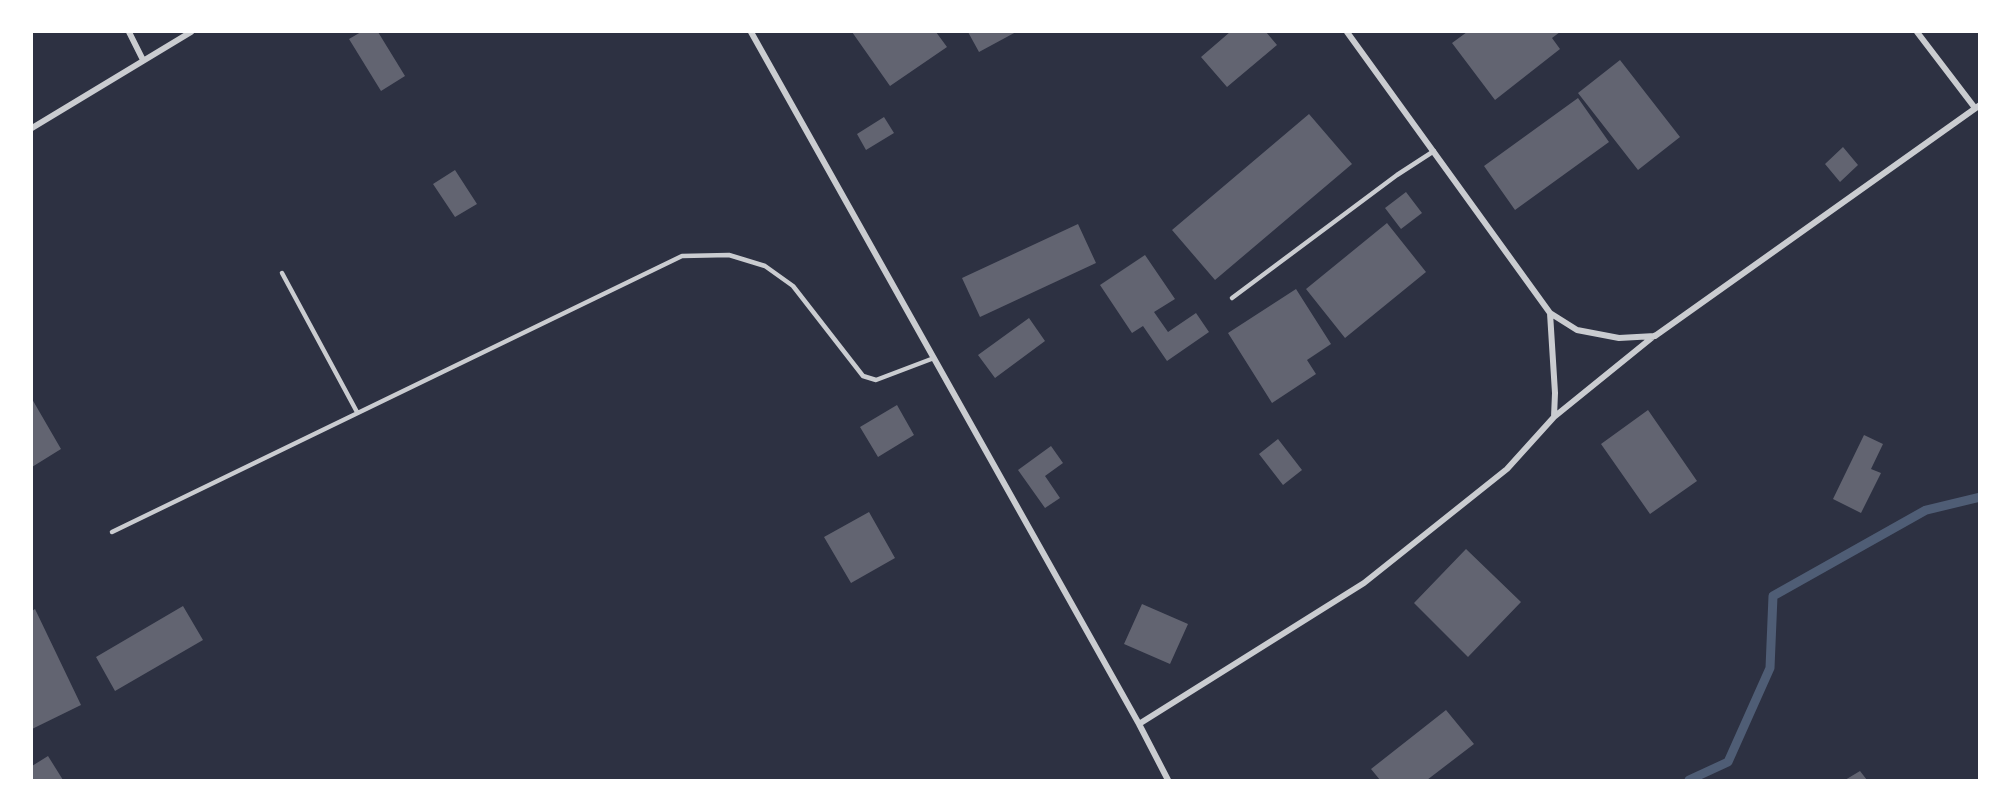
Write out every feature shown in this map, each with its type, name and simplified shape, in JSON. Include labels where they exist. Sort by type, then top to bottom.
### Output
[{"type":"street","points":[[129,32],[143,60]]},
{"type":"street","points":[[32,128],[191,32]]},
{"type":"street","points":[[751,32],[1168,780]]},
{"type":"street","points":[[1347,32],[1550,313],[1577,330],[1619,338],[1655,336]]},
{"type":"street","points":[[1138,724],[1364,583],[1507,469],[1554,417],[1655,336],[1977,106],[1917,32]]},
{"type":"street","points":[[1550,313],[1555,393],[1554,417]]},
{"type":"lane","points":[[1232,298],[1397,175],[1434,151]]},
{"type":"lane","points":[[112,532],[682,256],[729,255],[765,266],[793,286],[862,376],[876,380],[934,358]]},
{"type":"lane","points":[[282,273],[357,412]]},
{"type":"building","points":[[361,32],[378,32],[405,76],[381,91],[349,39]]},
{"type":"building","points":[[852,32],[936,32],[947,47],[890,86]]},
{"type":"building","points":[[968,32],[1016,32],[979,52]]},
{"type":"building","points":[[1230,32],[1266,32],[1277,45],[1227,87],[1201,57]]},
{"type":"building","points":[[1467,32],[1560,32],[1552,38],[1560,49],[1495,100],[1452,43]]},
{"type":"building","points":[[1620,60],[1680,137],[1638,170],[1578,93]]},
{"type":"building","points":[[1578,98],[1609,142],[1515,210],[1484,166]]},
{"type":"building","points":[[1309,114],[1352,164],[1215,280],[1172,230]]},
{"type":"building","points":[[884,117],[894,133],[866,150],[857,134]]},
{"type":"building","points":[[1843,147],[1858,165],[1840,182],[1825,164]]},
{"type":"building","points":[[455,170],[477,204],[455,217],[433,184]]},
{"type":"building","points":[[1406,192],[1422,213],[1401,229],[1385,208]]},
{"type":"building","points":[[1387,223],[1426,272],[1345,338],[1306,289]]},
{"type":"building","points":[[1078,224],[1096,263],[980,317],[962,278]]},
{"type":"building","points":[[1145,255],[1175,299],[1154,312],[1168,332],[1196,313],[1209,332],[1167,361],[1143,326],[1132,333],[1100,285]]},
{"type":"building","points":[[1296,289],[1331,344],[1307,360],[1316,374],[1272,403],[1228,333]]},
{"type":"building","points":[[1029,318],[1045,341],[995,378],[978,355]]},
{"type":"building","points":[[32,399],[61,449],[32,467]]},
{"type":"building","points":[[897,405],[914,435],[878,457],[860,427]]},
{"type":"building","points":[[1648,410],[1697,481],[1650,514],[1601,444]]},
{"type":"building","points":[[1864,435],[1883,444],[1871,469],[1881,473],[1861,513],[1833,499]]},
{"type":"building","points":[[1278,439],[1302,470],[1283,485],[1259,454]]},
{"type":"building","points":[[1051,446],[1063,463],[1045,476],[1060,498],[1045,508],[1018,470]]},
{"type":"building","points":[[869,512],[895,558],[851,583],[824,537]]},
{"type":"building","points":[[1466,549],[1521,602],[1468,657],[1414,603]]},
{"type":"building","points":[[1142,604],[1188,624],[1170,664],[1124,644]]},
{"type":"building","points":[[183,606],[203,640],[115,691],[96,657]]},
{"type":"building","points":[[35,609],[81,705],[32,729],[32,611]]},
{"type":"building","points":[[1446,710],[1474,744],[1427,780],[1380,780],[1371,769]]},
{"type":"building","points":[[48,756],[63,780],[32,780],[32,766]]},
{"type":"building","points":[[1860,771],[1867,780],[1845,780]]},
{"type":"waterway","points":[[1689,780],[1728,762],[1770,668],[1773,596],[1926,510],[1980,497]]}]
